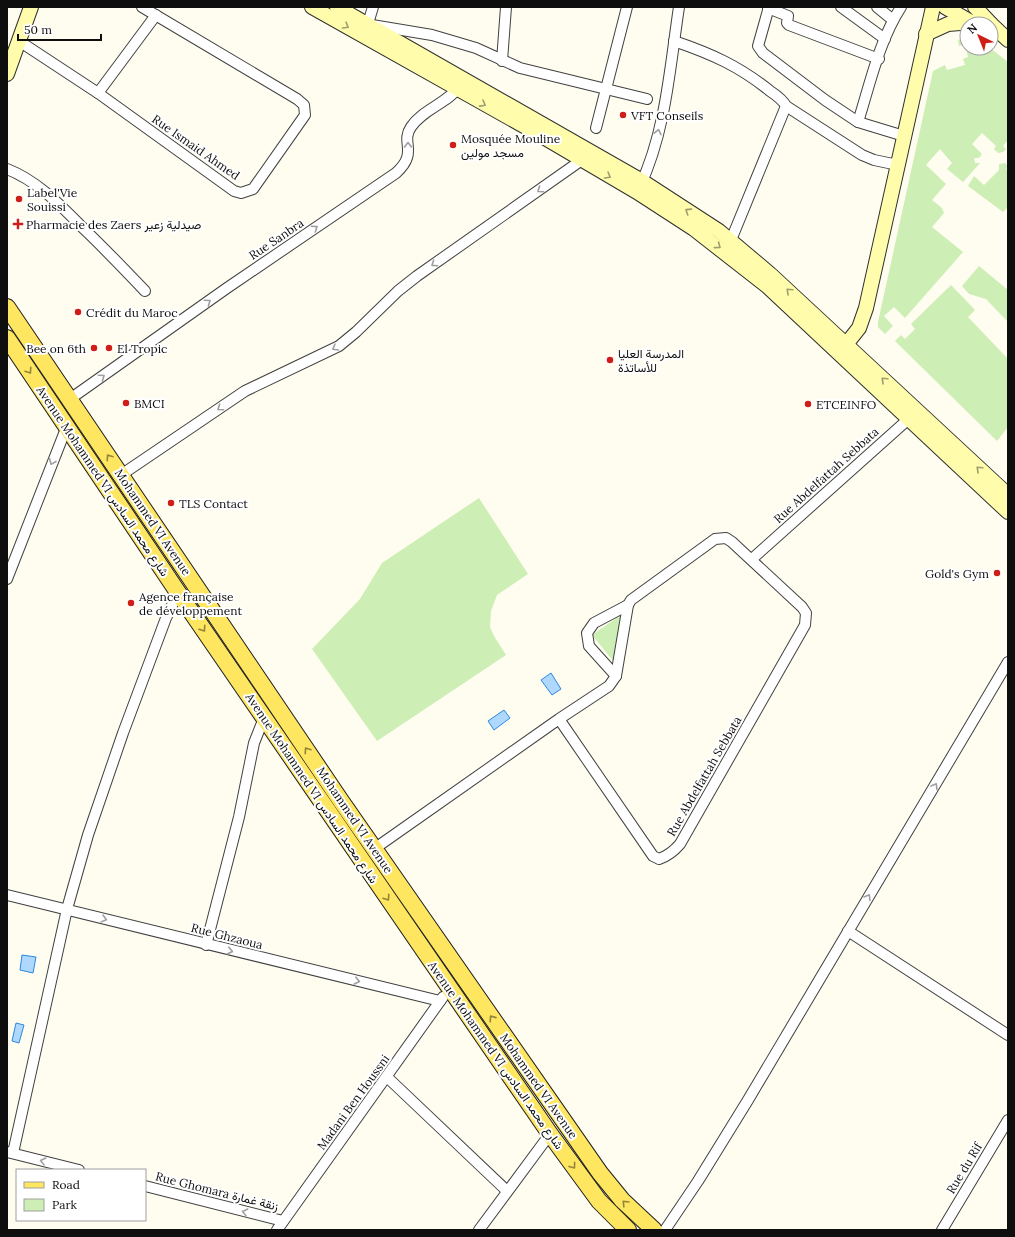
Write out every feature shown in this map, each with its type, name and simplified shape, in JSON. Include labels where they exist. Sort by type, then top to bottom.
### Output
[{"type":"main road","points":[[7,74],[31,7]]},
{"type":"main road","points":[[312,7],[366,31],[731,240],[766,269],[842,349],[913,416],[1008,512]]},
{"type":"main road","points":[[341,9],[362,7]]},
{"type":"main road","points":[[842,349],[859,328],[866,308],[933,7]]},
{"type":"main road","points":[[945,7],[961,16]]},
{"type":"main road","points":[[975,7],[983,16]]},
{"type":"main road","points":[[341,9],[366,31]]},
{"type":"main road","points":[[926,34],[948,24],[959,24]]},
{"type":"main road","points":[[639,187],[670,213],[721,248],[842,349]]},
{"type":"main road","name":"Avenue Mohammed VI شارع محمد السادس","points":[[7,307],[70,399]]},
{"type":"main road","name":"Avenue Mohammed VI شارع محمد السادس","points":[[7,338],[264,718],[445,995],[595,1196],[628,1230]]},
{"type":"main road","name":"Mohammed VI Avenue","points":[[70,399],[374,849],[600,1173],[622,1200],[654,1230]]},
{"type":"main road","points":[[913,416],[1008,495]]},
{"type":"street","name":"Rue Ismaid Ahmed","points":[[19,41],[98,94],[234,191],[241,193],[252,189],[305,114],[304,105],[297,99],[142,7]]},
{"type":"street","points":[[373,7],[366,31],[432,35],[476,48],[520,68],[647,99]]},
{"type":"street","points":[[502,61],[506,7]]},
{"type":"street","points":[[596,128],[607,90],[627,7]]},
{"type":"street","points":[[639,187],[654,150],[679,7]]},
{"type":"street","points":[[841,7],[885,39]]},
{"type":"street","points":[[877,7],[893,20]]},
{"type":"street","points":[[858,122],[885,39],[893,20],[901,7]]},
{"type":"street","points":[[879,59],[789,25],[787,23],[788,16],[768,8],[758,46],[759,49],[825,100],[858,122],[904,136]]},
{"type":"street","points":[[98,94],[156,15]]},
{"type":"street","points":[[674,42],[732,64],[760,83],[786,106],[862,155],[874,160],[898,165]]},
{"type":"street","name":"Rue Sanbra","points":[[70,399],[227,288],[396,173],[406,163],[408,157],[408,133],[410,128],[461,85]]},
{"type":"street","points":[[731,240],[786,106]]},
{"type":"street","points":[[121,475],[245,391],[338,346],[356,332],[398,291],[416,276],[587,157]]},
{"type":"street","points":[[7,169],[20,174],[35,183],[57,202],[145,291]]},
{"type":"street","name":"Rue Abdelfattah Sebbata","points":[[752,559],[913,416]]},
{"type":"street","points":[[7,579],[66,426]]},
{"type":"street","name":"Rue Abdelfattah Sebbata","points":[[559,719],[653,856],[659,859],[673,852],[680,844],[799,636],[806,619],[806,613],[802,606],[752,559],[726,538],[715,539],[638,594],[628,605],[594,623],[587,633],[589,646],[616,676]]},
{"type":"street","points":[[75,1169],[10,1153],[66,909],[88,835],[123,733],[166,618],[179,594]]},
{"type":"street","points":[[374,849],[559,719],[609,686],[616,676],[628,605]]},
{"type":"street","points":[[665,1230],[698,1181],[1008,662]]},
{"type":"street","points":[[206,945],[239,817],[254,744],[264,718]]},
{"type":"street","name":"Rue Ghzaoua","points":[[7,895],[206,945],[445,995]]},
{"type":"street","points":[[848,931],[1008,1035]]},
{"type":"street","name":"Madani Ben Houssni","points":[[276,1230],[388,1078],[445,995]]},
{"type":"street","points":[[388,1078],[506,1191]]},
{"type":"street","name":"Rue du Rif","points":[[942,1230],[1008,1120]]},
{"type":"street","points":[[479,1230],[506,1191],[550,1134]]},
{"type":"street","name":"Rue Ghomara زنقة غمارة","points":[[146,1186],[283,1221]]},
{"type":"green space","points":[[999,55],[1008,62],[1008,140],[1003,146],[1006,149],[1003,152],[998,153],[994,149],[996,146],[982,133],[972,144],[982,154],[979,158],[974,158],[975,163],[980,163],[963,182],[947,169],[952,163],[940,149],[926,165],[946,184],[932,200],[942,208],[944,213],[932,227],[963,252],[905,318],[894,307],[884,316],[893,326],[885,334],[878,327],[878,322],[933,71],[945,65],[947,70],[965,65],[963,59],[968,57]]},
{"type":"green space","points":[[1005,163],[1008,166],[1006,169],[1008,171],[1008,207],[1003,212],[968,186],[974,176],[984,185],[999,170],[999,164]]},
{"type":"green space","points":[[979,266],[1008,290],[1008,322],[986,299],[969,294],[962,286]]},
{"type":"green space","points":[[951,285],[975,310],[968,317],[1008,359],[1008,427],[997,441],[895,341],[901,335],[905,339],[915,329],[911,324]]},
{"type":"green space","points":[[479,498],[528,574],[497,595],[491,611],[490,627],[506,655],[377,741],[312,649],[360,599],[382,563]]},
{"type":"green space","points":[[621,615],[614,662],[592,635]]},
{"type":"water","points":[[551,673],[561,689],[552,695],[541,680]]},
{"type":"water","points":[[504,710],[510,718],[494,730],[488,721]]},
{"type":"water","points":[[22,955],[36,957],[33,973],[20,970]]},
{"type":"water","points":[[16,1023],[24,1025],[19,1043],[12,1041]]},
{"type":"place","name":"VFT Conseils","points":[[623,115]]},
{"type":"place","name":"Mosquée Mouline مسجد مولين","points":[[453,145]]},
{"type":"place","name":"Label'Vie Souissi","points":[[19,199]]},
{"type":"place","name":"Pharmacie des Zaers صيدلية زعير","points":[[18,224]]},
{"type":"place","name":"Crédit du Maroc","points":[[78,312]]},
{"type":"place","name":"Bee on 6th","points":[[94,348]]},
{"type":"place","name":"El Tropic","points":[[109,348]]},
{"type":"place","name":"المدرسة العليا للأساتذة","points":[[610,360]]},
{"type":"place","name":"BMCI","points":[[126,403]]},
{"type":"place","name":"ETCEINFO","points":[[808,404]]},
{"type":"place","name":"TLS Contact","points":[[171,503]]},
{"type":"place","name":"Gold's Gym","points":[[997,573]]},
{"type":"place","name":"Agence française de développement","points":[[131,603]]}]
